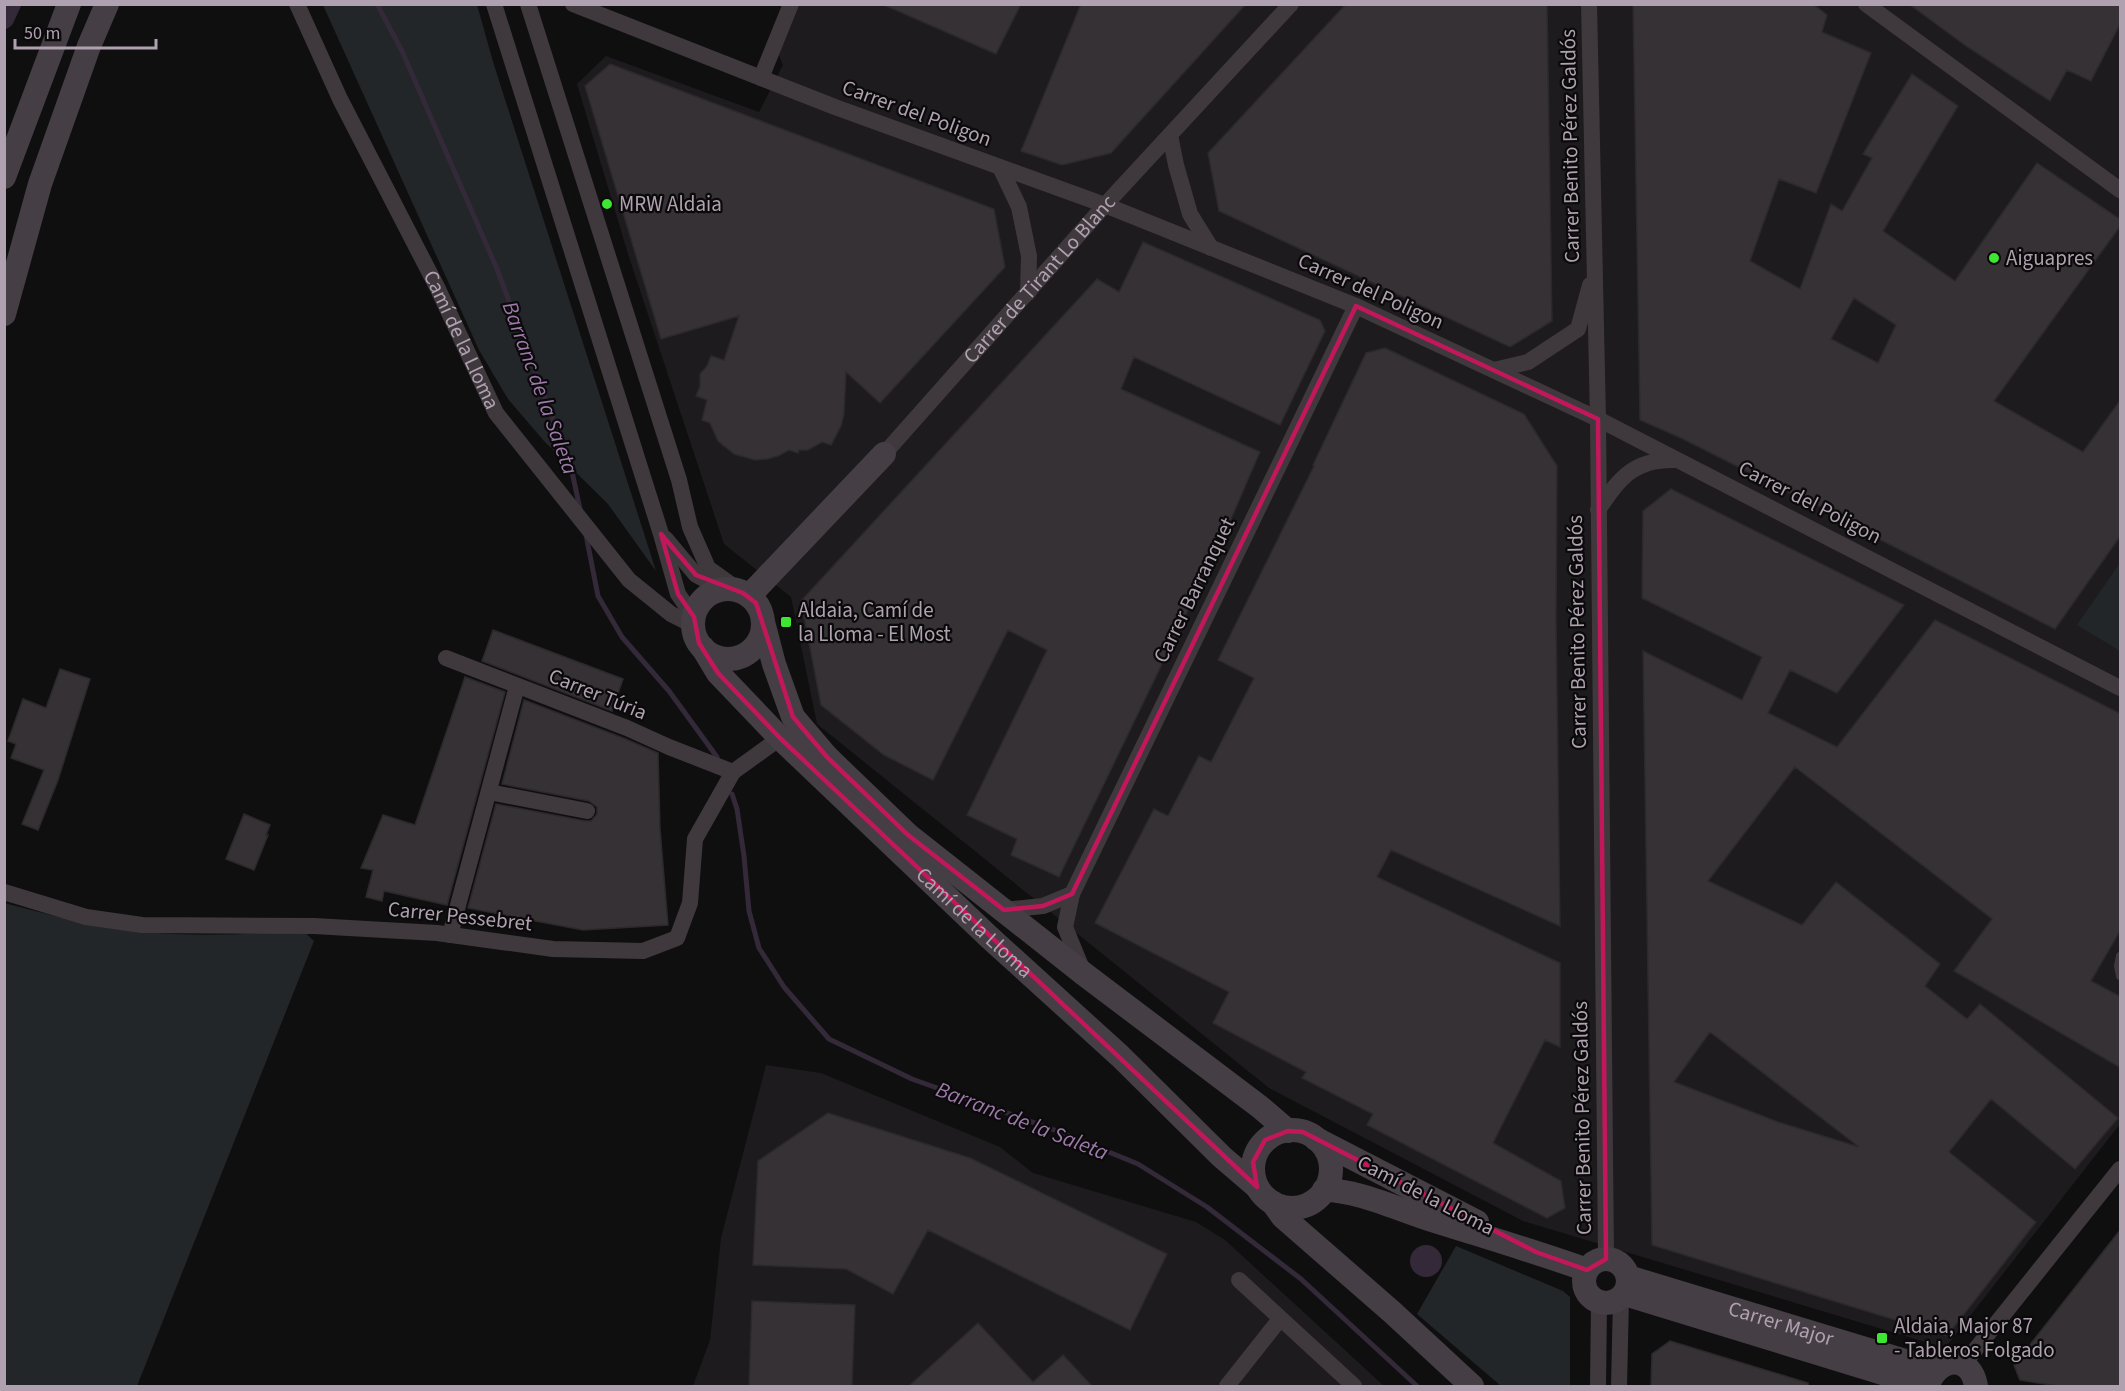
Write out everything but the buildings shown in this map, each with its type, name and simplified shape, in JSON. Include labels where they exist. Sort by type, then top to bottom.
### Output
[{"type":"street","points":[[4,177],[69,4]]},
{"type":"street","points":[[4,314],[40,184],[89,46],[107,4]]},
{"type":"street","name":"Camí de la Lloma","points":[[297,4],[340,99],[437,287],[496,413],[629,580],[670,614],[694,621],[696,638],[718,673],[780,738],[989,937],[1120,1056],[1222,1157],[1265,1195],[1291,1224],[1392,1312]]},
{"type":"street","points":[[494,4],[678,594],[694,621]]},
{"type":"street","points":[[528,4],[679,480],[690,527],[708,568],[748,602],[763,633],[759,643],[752,651],[732,659],[721,659],[711,655],[703,648]]},
{"type":"street","name":"Carrer del Poligon","points":[[573,4],[761,78],[1106,205],[1356,306],[1598,419],[2121,688]]},
{"type":"street","points":[[761,78],[791,4]]},
{"type":"street","name":"Carrer de Tirant Lo Blanc","points":[[748,602],[884,454],[1106,205],[1291,4]]},
{"type":"street","name":"Carrer Benito Pérez Galdós","points":[[1589,4],[1598,419],[1597,1265]]},
{"type":"street","points":[[1866,4],[2121,189]]},
{"type":"street","points":[[1170,135],[1190,214],[1211,248]]},
{"type":"street","points":[[1000,167],[1019,207],[1029,256],[1028,293]]},
{"type":"street","points":[[1494,370],[1528,362],[1578,329],[1595,266]]},
{"type":"street","name":"Carrer Barranquet","points":[[1084,974],[1065,927],[1072,894],[1356,306]]},
{"type":"street","points":[[1598,510],[1616,483],[1637,466],[1659,460],[1678,460]]},
{"type":"street","points":[[661,534],[696,575],[748,602]]},
{"type":"street","points":[[694,621],[697,608],[708,596],[748,602]]},
{"type":"street","name":"Camí de la Lloma","points":[[748,602],[793,717],[827,757],[908,835],[1288,1131]]},
{"type":"street","name":"Carrer Túria","points":[[447,658],[733,772]]},
{"type":"street","points":[[450,935],[517,686]]},
{"type":"street","name":"Carrer Pessebret","points":[[4,892],[86,916],[142,925],[314,926],[450,935],[553,949],[643,951],[677,938],[690,903],[695,839],[733,772],[780,738]]},
{"type":"street","points":[[489,792],[587,811]]},
{"type":"street","points":[[1004,910],[1043,906],[1072,894]]},
{"type":"street","points":[[1319,1196],[1304,1206],[1294,1208],[1283,1207],[1265,1195],[1253,1169],[1257,1150],[1265,1140],[1288,1131],[1303,1132],[1316,1139],[1324,1147],[1330,1168],[1329,1180],[1313,1212],[1319,1228],[1392,1312],[1472,1386]]},
{"type":"street","name":"Camí de la Lloma","points":[[1316,1139],[1536,1251]]},
{"type":"street","points":[[1964,1365],[2121,1169]]},
{"type":"street","name":"Camí de la Lloma","points":[[1319,1196],[1347,1193],[1536,1251],[1597,1265],[1621,1264],[1618,1293]]},
{"type":"street","points":[[1597,1265],[1584,1286],[1592,1299],[1618,1293]]},
{"type":"street","points":[[1239,1280],[1354,1386]]},
{"type":"street","points":[[1598,1386],[1618,1293]]},
{"type":"street","points":[[1618,1293],[1619,1386]]},
{"type":"street","name":"Carrer Major","points":[[1618,1293],[1929,1381]]},
{"type":"street","points":[[1227,1386],[1280,1319]]},
{"type":"street","points":[[1929,1381],[1948,1363],[1964,1365],[1975,1378],[1976,1386]]},
{"type":"lane","points":[[2121,956],[2118,966],[2121,976]]},
{"type":"highlighted area","points":[[1356,306],[1598,419],[1606,1259],[1587,1270],[1536,1252],[1303,1132],[1288,1131],[1265,1140],[1253,1162],[1257,1187],[780,738],[718,673],[699,643],[694,617],[678,594],[661,534],[696,575],[743,593],[756,603],[793,717],[827,757],[908,835],[1004,910],[1043,906],[1072,894]]},
{"type":"shaded area","points":[[323,5],[477,5],[494,65],[656,571],[608,504],[544,441],[508,399],[479,350]]},
{"type":"shaded area","points":[[799,5],[2120,5],[2120,1124],[1945,1348],[1523,1221],[1269,1088],[817,724],[791,597],[724,544],[628,254],[577,84],[606,56],[759,112],[783,65],[778,53]]},
{"type":"shaded area","points":[[2120,563],[2120,651],[2077,625]]},
{"type":"shaded area","points":[[4,903],[127,930],[204,935],[303,931],[314,941],[137,1386],[5,1386]]},
{"type":"shaded area","points":[[766,1065],[821,1073],[1000,1147],[1033,1173],[1196,1222],[1225,1240],[1384,1386],[693,1386],[710,1340],[721,1238]]},
{"type":"shaded area","points":[[1426,1245],[1437,1250],[1442,1261],[1437,1272],[1426,1277],[1415,1272],[1410,1261],[1415,1250]]},
{"type":"shaded area","points":[[1456,1246],[1563,1291],[1570,1297],[1570,1386],[1501,1386],[1417,1314]]},
{"type":"waterway","points":[[4,19],[11,4]]},
{"type":"waterway","name":"Barranc de la Saleta","points":[[377,4],[402,51],[497,269],[571,467],[580,509]]},
{"type":"waterway","name":"Barranc de la Saleta","points":[[586,535],[598,596],[622,637],[669,691],[717,757]]},
{"type":"waterway","name":"Barranc de la Saleta","points":[[732,794],[737,809],[744,856],[749,911],[759,948],[784,987],[829,1039],[912,1079],[1060,1132],[1138,1164],[1207,1207],[1301,1279],[1417,1386]]},
{"type":"place","name":"MRW Aldaia","points":[[607,204]]},
{"type":"place","name":"Aiguapres","points":[[1994,258]]},
{"type":"place","name":"Aldaia, Camí de la Lloma - El Most","points":[[786,622]]},
{"type":"place","name":"Aldaia, Major 87 - Tableros Folgado","points":[[1882,1338]]}]
